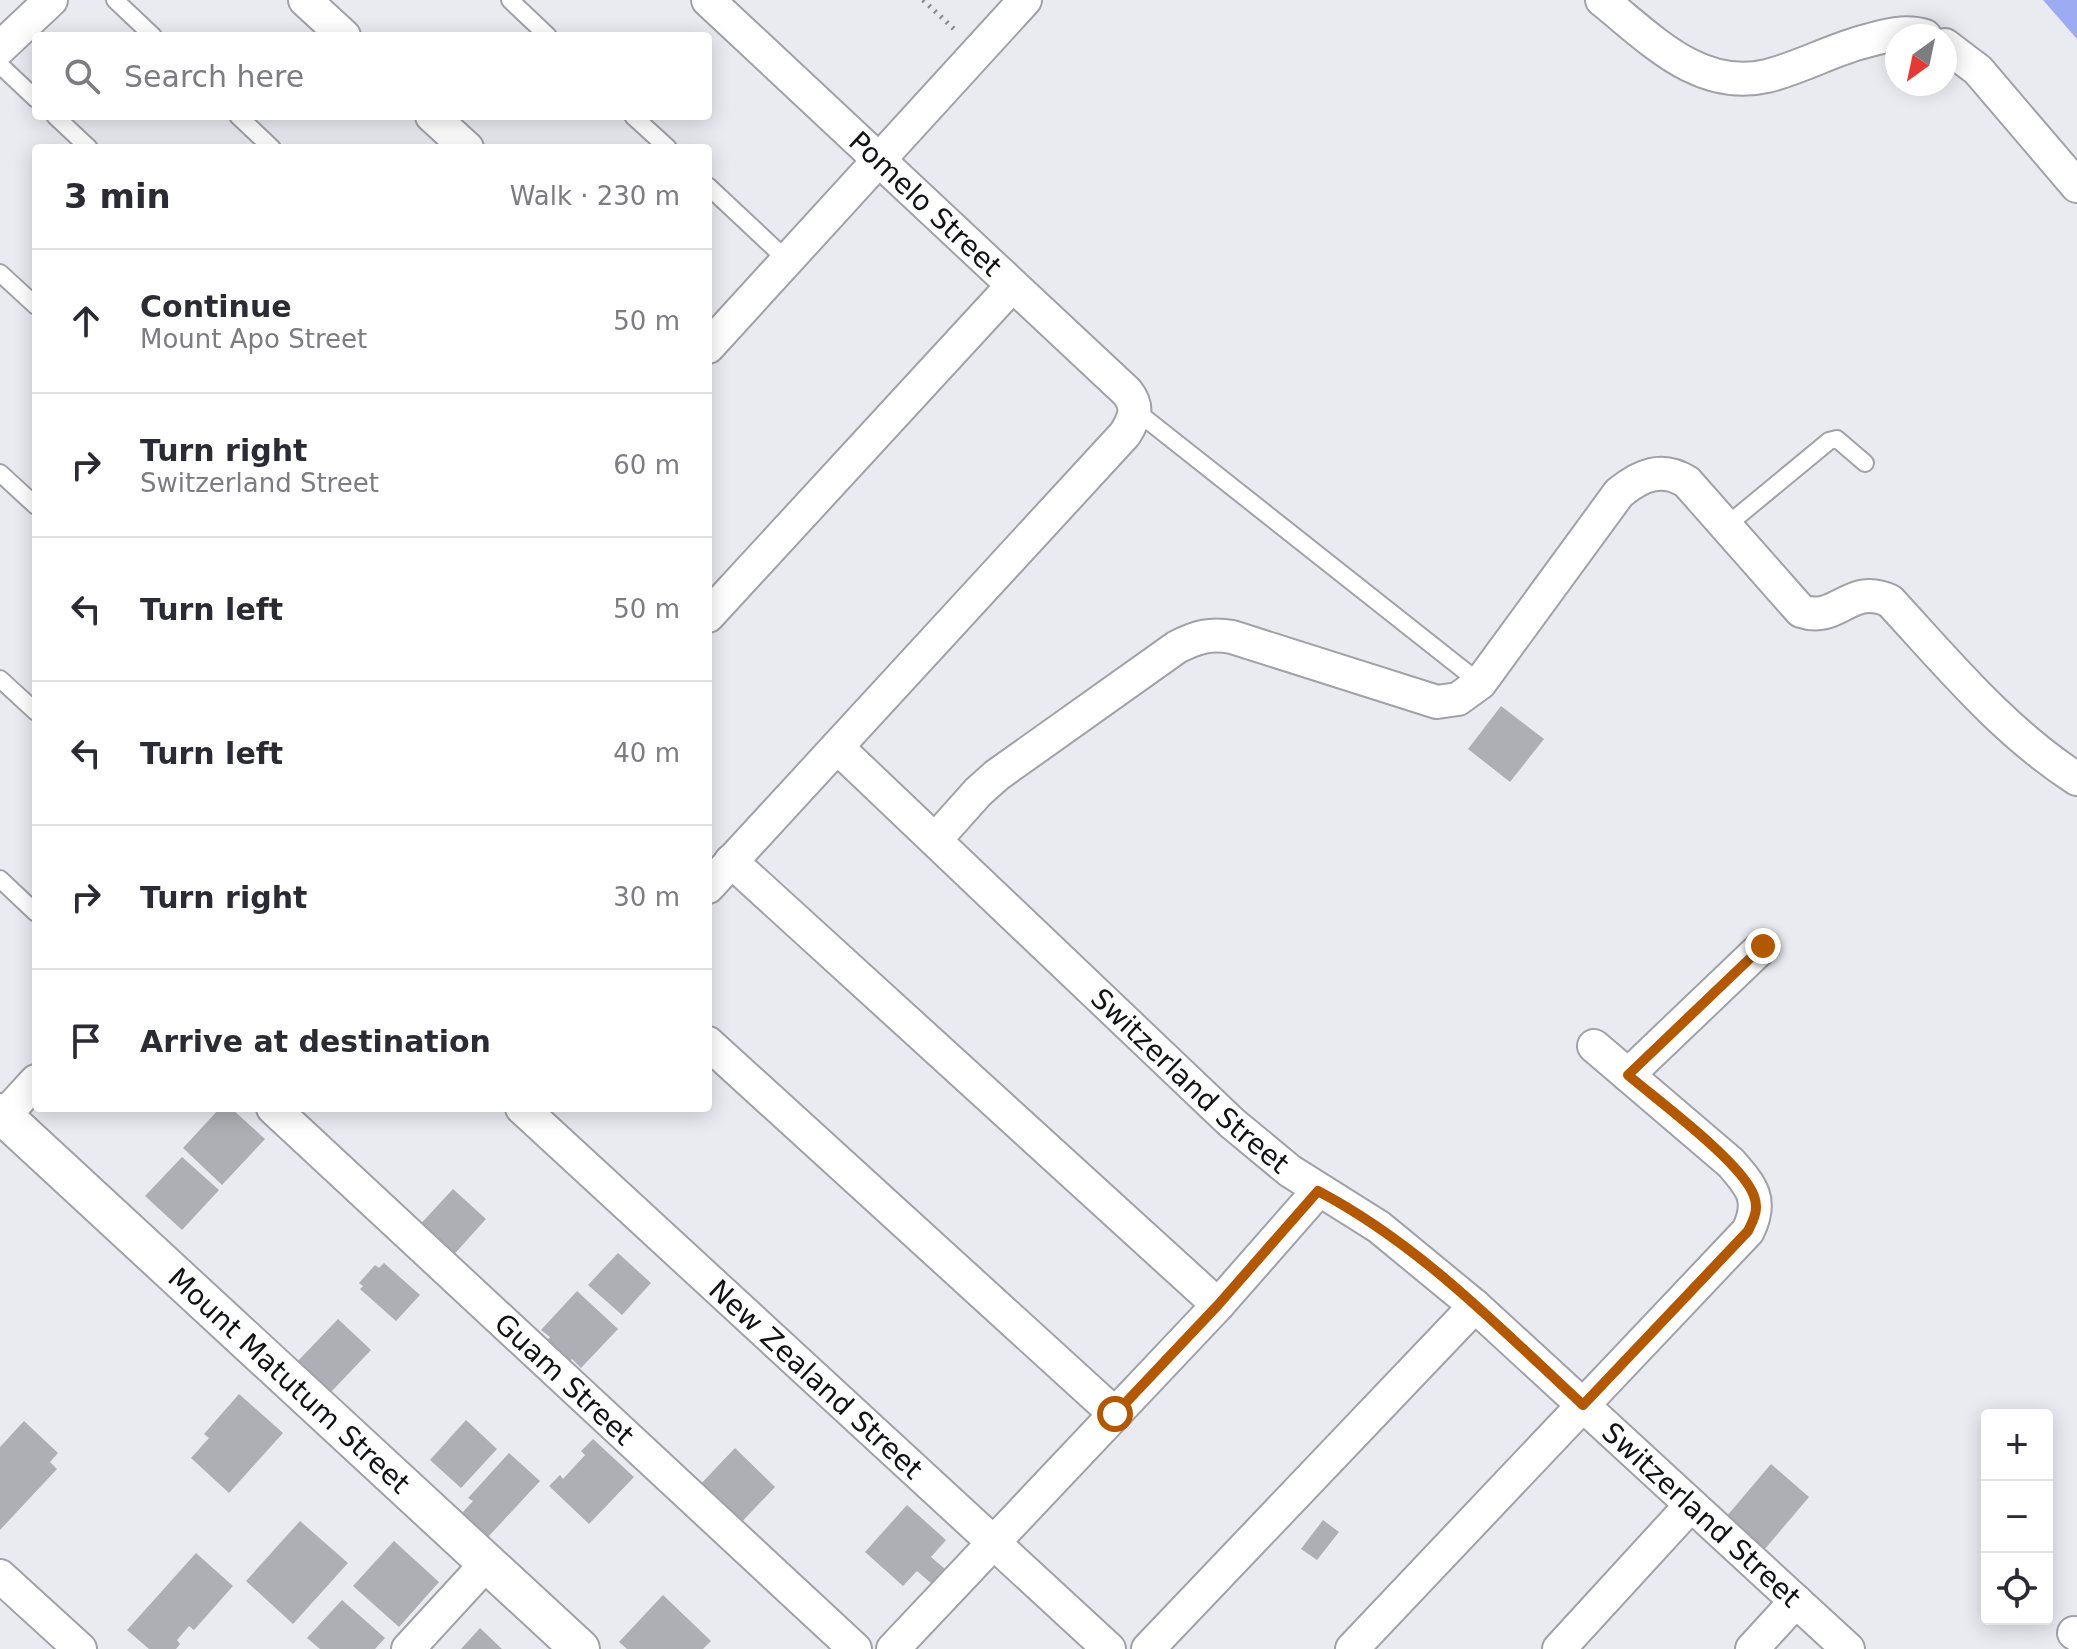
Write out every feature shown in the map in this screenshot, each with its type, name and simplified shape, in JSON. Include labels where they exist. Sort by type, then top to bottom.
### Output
[{"type":"street","points":[[0,48],[51,0]]},
{"type":"street","points":[[305,0],[340,32]]},
{"type":"street","name":"Pomelo Street","points":[[708,0],[1127,392],[1134,401],[1136,411]]},
{"type":"street","points":[[712,343],[1025,0]]},
{"type":"street","points":[[1602,0],[1664,50],[1692,68],[1719,78],[1745,80],[1769,75],[1885,36]]},
{"type":"street","points":[[1957,54],[1978,70],[2077,186]]},
{"type":"street","points":[[436,120],[463,144]]},
{"type":"street","points":[[712,612],[1012,286]]},
{"type":"street","points":[[712,882],[1125,434],[1136,411]]},
{"type":"street","points":[[936,839],[997,775],[1177,647],[1198,636],[1215,634],[1232,637],[1437,702],[1458,699],[1480,683],[1605,509],[1632,482],[1664,472],[1687,482],[1801,611],[1813,615],[1826,612],[1863,595],[1876,595],[1890,601],[1990,708],[2050,762],[2077,779]]},
{"type":"street","name":"Switzerland Street","points":[[837,747],[1263,1151],[1318,1191],[1379,1227],[1475,1306],[1848,1649]]},
{"type":"street","points":[[731,861],[1218,1305]]},
{"type":"street","points":[[1628,1075],[1763,946]]},
{"type":"street","points":[[1352,1649],[1748,1231],[1756,1215],[1755,1198],[1746,1180],[1731,1163],[1594,1046]]},
{"type":"street","points":[[712,1047],[1115,1414]]},
{"type":"street","points":[[2,1115],[32,1085]]},
{"type":"street","name":"Guam Street","points":[[277,1112],[855,1649]]},
{"type":"street","name":"New Zealand Street","points":[[526,1112],[1109,1649]]},
{"type":"street","name":"Mount Matutum Street","points":[[2,1115],[580,1649]]},
{"type":"street","points":[[893,1649],[1218,1305],[1318,1191]]},
{"type":"street","points":[[1148,1649],[1475,1306]]},
{"type":"street","points":[[1559,1649],[1691,1505]]},
{"type":"street","points":[[408,1649],[487,1563]]},
{"type":"street","points":[[0,1576],[80,1649]]},
{"type":"street","points":[[1752,1649],[1796,1601]]},
{"type":"lane","points":[[115,0],[149,32]]},
{"type":"lane","points":[[510,0],[544,32]]},
{"type":"lane","points":[[0,65],[32,95]]},
{"type":"lane","points":[[59,120],[85,144]]},
{"type":"lane","points":[[242,120],[268,144]]},
{"type":"lane","points":[[637,120],[664,144]]},
{"type":"lane","points":[[712,190],[788,261]]},
{"type":"lane","points":[[0,273],[32,302]]},
{"type":"lane","points":[[1136,411],[1480,683]]},
{"type":"lane","points":[[1726,526],[1829,441],[1837,439],[1865,463]]},
{"type":"lane","points":[[0,473],[32,502]]},
{"type":"lane","points":[[0,679],[32,708]]},
{"type":"lane","points":[[0,879],[32,909]]},
{"type":"water","points":[[2043,0],[2077,0],[2077,39]]},
{"type":"building","points":[[1501,706],[1544,739],[1510,782],[1468,749]]},
{"type":"building","points":[[216,1112],[235,1112],[265,1139],[222,1185],[183,1148]]},
{"type":"building","points":[[182,1157],[219,1190],[182,1230],[145,1196]]},
{"type":"building","points":[[453,1189],[486,1219],[449,1260],[415,1230]]},
{"type":"building","points":[[618,1253],[651,1283],[622,1315],[588,1285]]},
{"type":"building","points":[[384,1263],[420,1295],[396,1321],[360,1289],[363,1286],[359,1283],[375,1265],[379,1268]]},
{"type":"building","points":[[577,1291],[618,1329],[581,1368],[572,1359],[563,1369],[540,1348],[550,1337],[541,1330]]},
{"type":"building","points":[[338,1319],[371,1350],[331,1392],[298,1361]]},
{"type":"building","points":[[239,1394],[283,1433],[229,1493],[191,1458],[209,1438],[204,1434]]},
{"type":"building","points":[[466,1420],[497,1449],[461,1488],[430,1460]]},
{"type":"building","points":[[24,1421],[58,1453],[50,1462],[57,1469],[0,1530],[0,1447]]},
{"type":"building","points":[[593,1439],[634,1477],[589,1524],[549,1486],[560,1475],[563,1479],[585,1455],[581,1451]]},
{"type":"building","points":[[735,1448],[775,1487],[735,1529],[695,1490]]},
{"type":"building","points":[[509,1453],[540,1481],[488,1537],[462,1513],[473,1501],[468,1498]]},
{"type":"building","points":[[1771,1464],[1809,1497],[1764,1550],[1726,1517]]},
{"type":"building","points":[[907,1505],[946,1540],[931,1557],[945,1569],[932,1584],[917,1571],[903,1586],[865,1552]]},
{"type":"building","points":[[1323,1520],[1339,1532],[1317,1560],[1301,1549]]},
{"type":"building","points":[[300,1521],[348,1563],[293,1624],[246,1581]]},
{"type":"building","points":[[394,1541],[439,1582],[399,1627],[353,1586]]},
{"type":"building","points":[[196,1553],[233,1586],[194,1630],[189,1626],[177,1640],[180,1644],[176,1649],[149,1649],[127,1630]]},
{"type":"building","points":[[663,1595],[711,1641],[703,1649],[627,1649],[619,1642]]},
{"type":"building","points":[[342,1600],[385,1638],[375,1649],[320,1649],[307,1638]]},
{"type":"building","points":[[480,1628],[502,1649],[461,1649]]},
{"type":"route","points":[[1115,1414],[1218,1305],[1318,1191],[1349,1207],[1408,1249],[1583,1405],[1748,1231],[1756,1215],[1755,1198],[1746,1180],[1731,1163],[1628,1075],[1763,946]]}]
